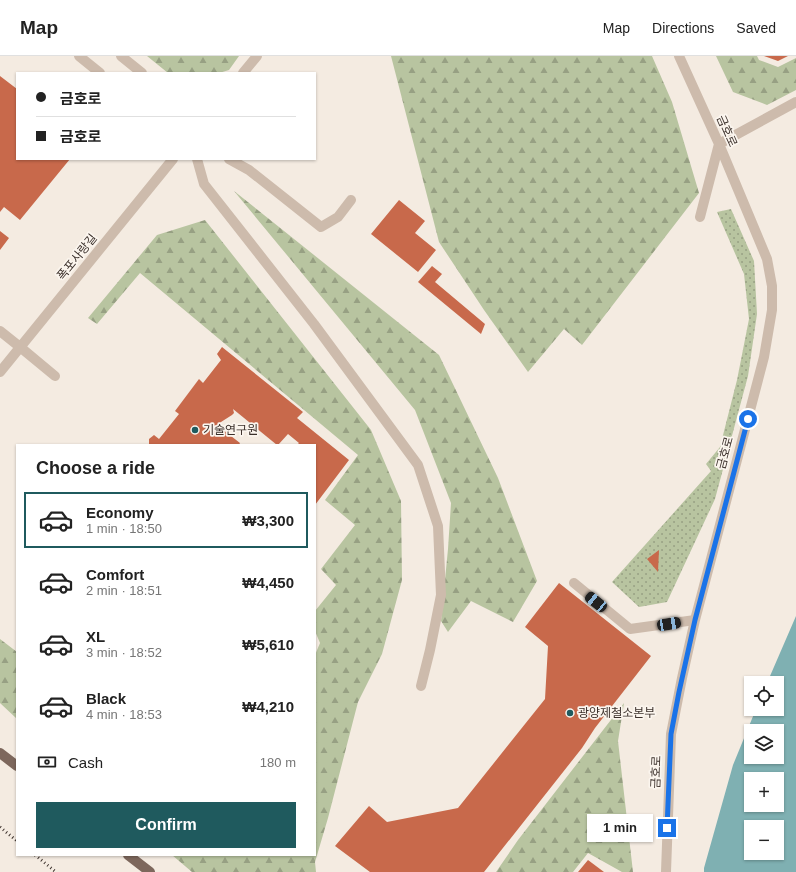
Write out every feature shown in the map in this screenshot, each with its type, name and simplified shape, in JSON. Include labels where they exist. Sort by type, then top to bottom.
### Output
[{"type":"main road","points":[[0,753],[16,765]]},
{"type":"main road","points":[[129,856],[150,872]]},
{"type":"street","points":[[79,56],[99,72]]},
{"type":"street","points":[[121,56],[141,72]]},
{"type":"street","points":[[244,72],[257,56]]},
{"type":"street","name":"금호로","points":[[666,872],[671,734],[695,620],[764,357],[772,310],[772,286],[767,259],[719,144],[679,56]]},
{"type":"street","points":[[700,217],[719,144],[796,102]]},
{"type":"street","name":"폭포사랑길","points":[[0,372],[172,160]]},
{"type":"street","points":[[198,160],[204,184],[314,324],[418,465],[438,526],[441,595],[421,686]]},
{"type":"street","points":[[231,160],[249,170],[321,227],[338,217],[352,200]]},
{"type":"street","points":[[0,331],[55,376]]},
{"type":"street","points":[[574,583],[630,629],[695,620]]},
{"type":"green space","points":[[147,56],[239,56],[229,70],[222,72],[167,72]]},
{"type":"green space","points":[[391,56],[652,56],[672,102],[699,193],[582,345],[564,329],[528,372],[484,310],[439,242]]},
{"type":"green space","points":[[716,56],[757,56],[759,60],[778,67],[796,58],[796,90],[767,105],[733,92]]},
{"type":"green space","points":[[234,191],[439,355],[498,478],[537,581],[513,622],[471,601],[448,632],[441,621],[451,503],[415,410]]},
{"type":"green space","points":[[731,209],[754,261],[757,314],[748,376],[715,499],[667,602],[639,607],[612,582],[711,471],[706,464],[720,447],[737,380],[749,319],[744,274],[717,212]]},
{"type":"green space","points":[[205,220],[371,430],[401,501],[402,580],[382,654],[358,702],[315,862],[316,872],[192,872],[173,856],[316,856],[316,653],[320,643],[316,633],[316,610],[336,585],[321,569],[355,525],[325,500],[358,455],[140,273],[97,324],[88,318],[157,235]]},
{"type":"green space","points":[[0,639],[16,651],[16,718],[0,703]]},
{"type":"green space","points":[[624,703],[618,741],[633,872],[622,872],[588,853],[573,872],[496,872],[518,840]]},
{"type":"water","points":[[796,616],[796,872],[704,872],[733,765],[744,738],[744,764],[784,764],[784,724],[750,724],[753,716],[784,716],[784,676],[770,676]]},
{"type":"building","points":[[764,56],[788,56],[778,61]]},
{"type":"building","points":[[0,76],[16,88],[16,160],[69,160],[20,220],[4,207],[0,212]]},
{"type":"building","points":[[399,200],[425,221],[415,233],[436,250],[418,272],[371,234]]},
{"type":"building","points":[[0,231],[9,238],[0,250]]},
{"type":"building","points":[[432,266],[442,274],[435,282],[485,324],[481,334],[418,282]]},
{"type":"building","name":"기술연구원","points":[[222,347],[303,412],[297,418],[349,460],[316,504],[316,444],[298,444],[299,443],[288,434],[279,444],[276,444],[233,409],[234,413],[221,422],[218,426],[240,444],[149,444],[149,439],[154,435],[159,439],[179,414],[175,411],[199,379],[203,383],[221,360],[217,354]]},
{"type":"building","points":[[659,550],[658,572],[647,559]]},
{"type":"building","name":"광양제철소본부","points":[[559,583],[651,656],[595,728],[582,748],[484,872],[370,872],[335,846],[369,806],[387,822],[458,808],[545,699],[548,646],[525,627]]},
{"type":"building","points":[[588,860],[604,872],[578,872]]},
{"type":"railway","points":[[0,827],[16,840]]},
{"type":"railway","points":[[36,856],[56,872]]},
{"type":"place","name":"기술연구원","points":[[195,430]]},
{"type":"place","name":"광양제철소본부","points":[[570,713]]},
{"type":"route","points":[[667,828],[671,734],[679,692],[695,620],[748,419]]}]
